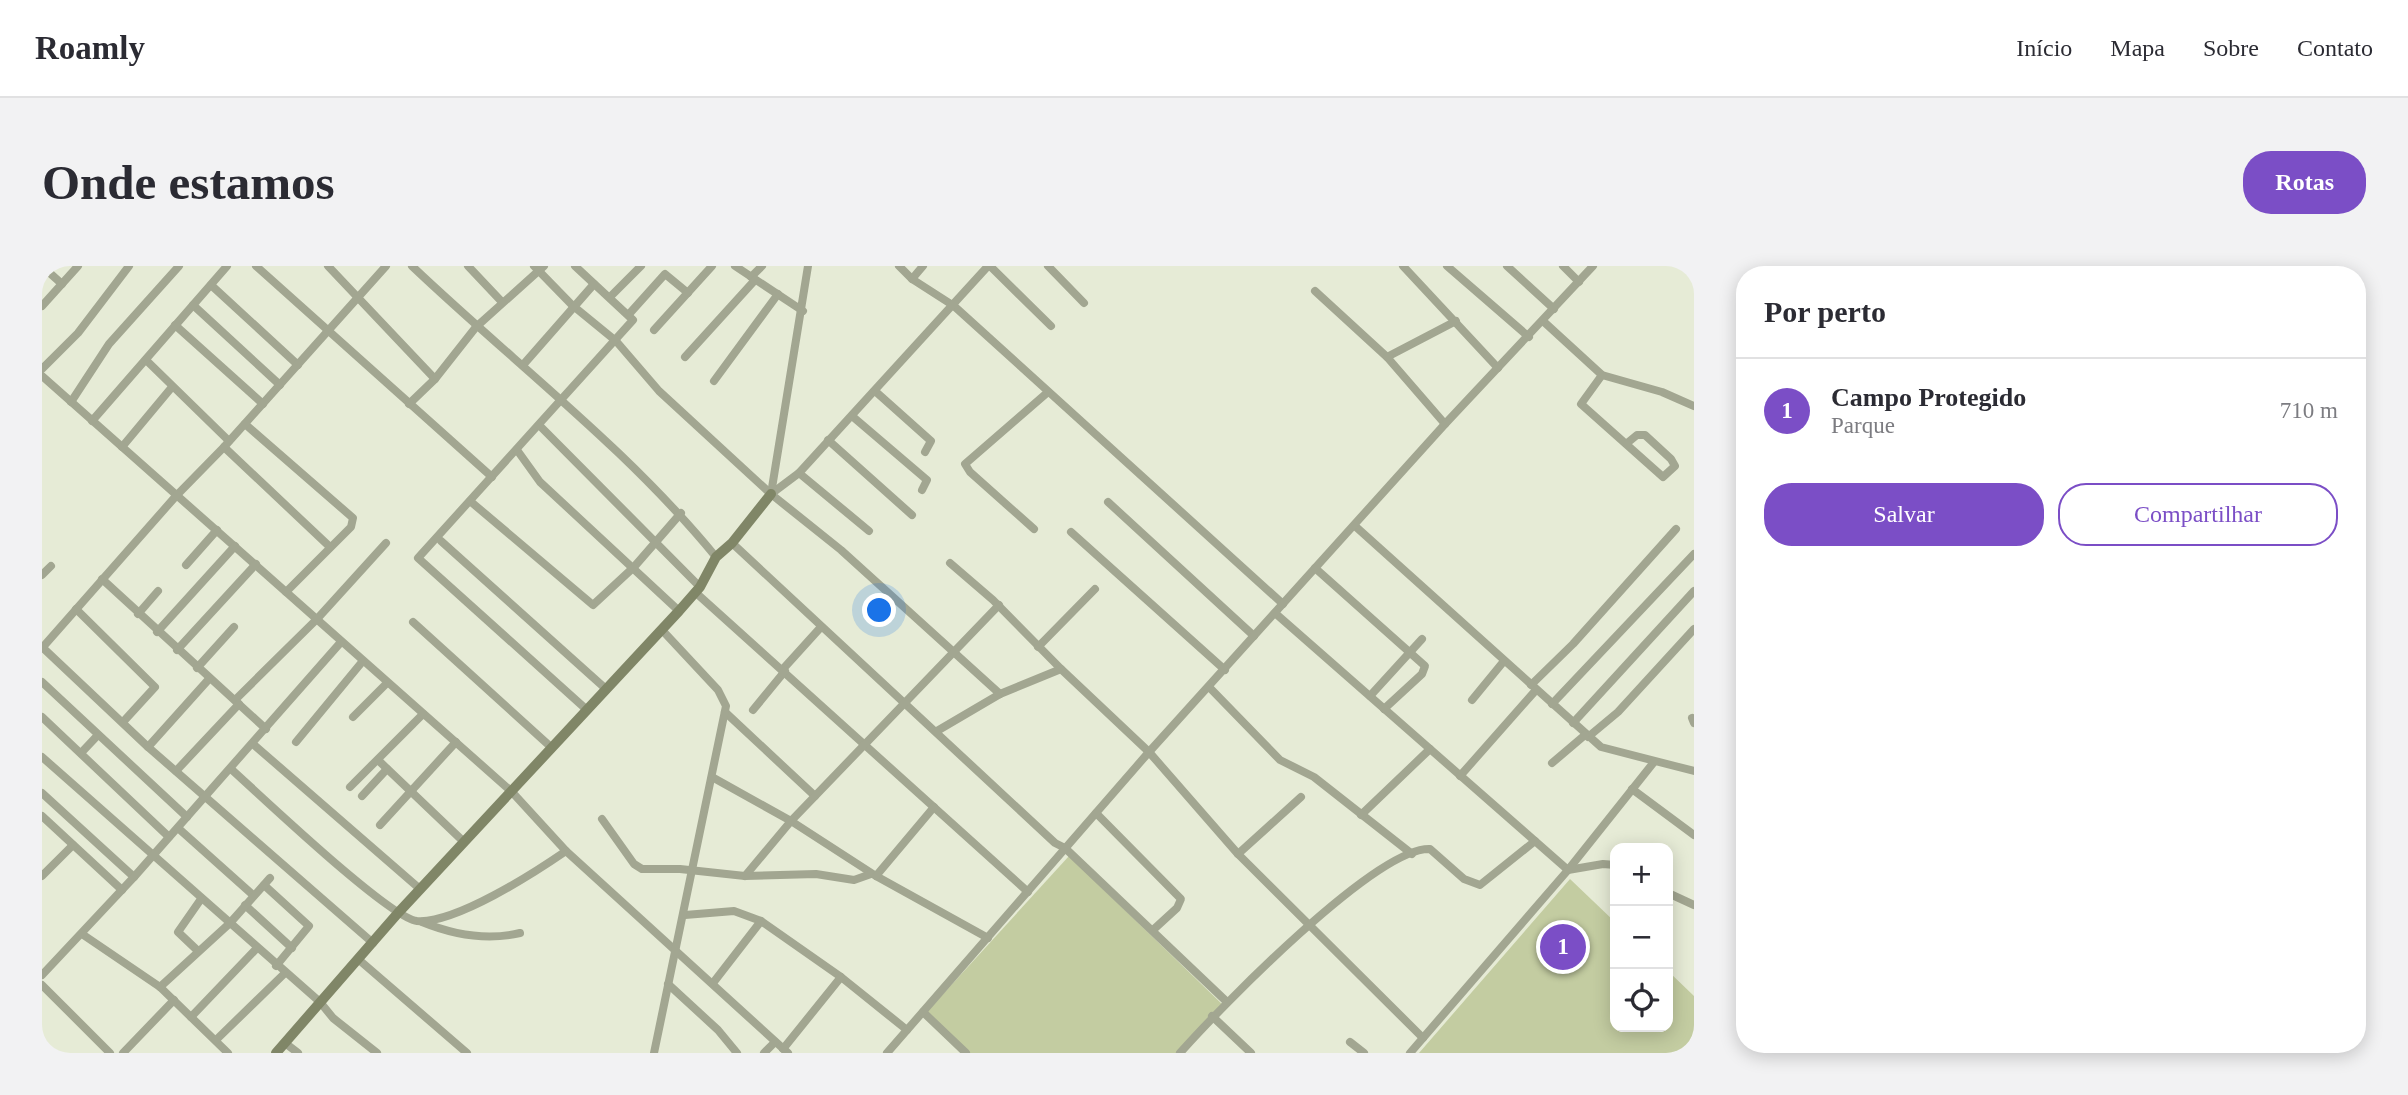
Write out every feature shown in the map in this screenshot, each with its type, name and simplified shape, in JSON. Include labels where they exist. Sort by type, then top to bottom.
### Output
[{"type":"street","points":[[42,266],[62,284]]},
{"type":"street","points":[[42,306],[78,266]]},
{"type":"street","points":[[42,369],[78,333],[129,266]]},
{"type":"street","points":[[71,402],[109,344],[179,266]]},
{"type":"street","points":[[92,421],[227,266]]},
{"type":"street","points":[[256,266],[329,328],[409,404],[492,477]]},
{"type":"street","points":[[328,266],[435,379]]},
{"type":"street","points":[[373,943],[148,747],[42,648],[329,328],[359,300],[386,266]]},
{"type":"street","points":[[412,266],[476,327],[562,400],[681,513],[716,557]]},
{"type":"street","points":[[468,266],[502,302]]},
{"type":"street","points":[[575,266],[630,313],[633,320],[418,558],[587,710]]},
{"type":"street","points":[[610,297],[640,266]]},
{"type":"street","points":[[654,330],[712,266]]},
{"type":"street","points":[[735,266],[803,311]]},
{"type":"street","points":[[684,357],[762,266]]},
{"type":"street","points":[[771,494],[803,311],[808,266]]},
{"type":"street","points":[[899,266],[912,279],[954,306],[1283,604]]},
{"type":"street","points":[[912,279],[923,266]]},
{"type":"street","points":[[276,1053],[398,913],[679,611],[697,590],[716,557],[732,543],[771,494],[799,473],[989,266],[1051,326]]},
{"type":"street","points":[[1048,266],[1084,303]]},
{"type":"street","points":[[1403,266],[1498,368]]},
{"type":"street","points":[[1447,266],[1529,337]]},
{"type":"street","points":[[1507,266],[1554,309]]},
{"type":"street","points":[[1563,266],[1578,282]]},
{"type":"street","points":[[887,1053],[1149,752],[1445,424],[1593,266]]},
{"type":"street","points":[[409,404],[435,379],[476,327],[539,268],[572,305],[616,341],[659,391],[771,494],[841,550],[1000,694]]},
{"type":"street","points":[[630,313],[664,274],[688,293]]},
{"type":"street","points":[[523,365],[572,305],[594,284]]},
{"type":"street","points":[[211,285],[298,365]]},
{"type":"street","points":[[1315,291],[1387,357],[1445,424]]},
{"type":"street","points":[[714,381],[778,294]]},
{"type":"street","points":[[192,305],[280,385]]},
{"type":"street","points":[[1387,357],[1456,321]]},
{"type":"street","points":[[1543,321],[1602,374],[1662,392],[1694,406]]},
{"type":"street","points":[[175,325],[263,404]]},
{"type":"street","points":[[146,360],[330,547]]},
{"type":"street","points":[[1602,374],[1581,404],[1663,477],[1675,467],[1671,459],[1645,435],[1637,435],[1626,444]]},
{"type":"street","points":[[42,376],[512,792],[565,851],[785,1051],[841,977]]},
{"type":"street","points":[[122,447],[172,387]]},
{"type":"street","points":[[875,391],[931,441],[925,452]]},
{"type":"street","points":[[1034,529],[970,472],[965,464],[1048,392]]},
{"type":"street","points":[[852,416],[927,480],[922,490]]},
{"type":"street","points":[[245,424],[353,518],[351,527],[286,592]]},
{"type":"street","points":[[539,425],[656,543],[697,590],[863,745],[1028,892]]},
{"type":"street","points":[[828,440],[912,515]]},
{"type":"street","points":[[517,450],[540,482],[679,611]]},
{"type":"street","points":[[799,473],[869,531]]},
{"type":"street","points":[[470,501],[593,605],[634,567],[681,513]]},
{"type":"street","points":[[1108,502],[1254,636]]},
{"type":"street","points":[[1355,526],[1533,688],[1607,751],[1694,771]]},
{"type":"street","points":[[1460,776],[1533,688],[1676,529]]},
{"type":"street","points":[[186,565],[216,530]]},
{"type":"street","points":[[1071,532],[1225,670]]},
{"type":"street","points":[[442,541],[606,689]]},
{"type":"street","points":[[176,771],[386,543]]},
{"type":"street","points":[[732,543],[1045,834],[1065,848],[1227,1002]]},
{"type":"street","points":[[158,632],[235,546]]},
{"type":"street","points":[[1552,704],[1694,554]]},
{"type":"street","points":[[950,563],[999,605],[1061,670],[1149,752],[1238,854],[1423,1038]]},
{"type":"street","points":[[177,650],[256,564]]},
{"type":"street","points":[[42,575],[51,566]]},
{"type":"street","points":[[1315,568],[1425,666],[1424,672],[1384,709]]},
{"type":"street","points":[[102,579],[266,729]]},
{"type":"street","points":[[1038,647],[1095,589]]},
{"type":"street","points":[[138,614],[158,591]]},
{"type":"street","points":[[1573,723],[1694,591]]},
{"type":"street","points":[[745,876],[791,821],[999,605]]},
{"type":"street","points":[[76,609],[155,687],[123,722]]},
{"type":"street","points":[[1275,613],[1568,870]]},
{"type":"street","points":[[413,622],[552,748]]},
{"type":"street","points":[[197,668],[233,627]]},
{"type":"street","points":[[753,709],[821,628]]},
{"type":"street","points":[[1552,764],[1618,712],[1694,629]]},
{"type":"street","points":[[654,1053],[674,950],[685,915],[725,712],[725,699],[662,630]]},
{"type":"street","points":[[1370,696],[1422,639]]},
{"type":"street","points":[[42,975],[231,769],[341,642]]},
{"type":"street","points":[[1472,700],[1504,661]]},
{"type":"street","points":[[296,742],[362,662]]},
{"type":"street","points":[[937,731],[1000,694],[1061,670]]},
{"type":"street","points":[[148,747],[209,679]]},
{"type":"street","points":[[42,682],[187,817]]},
{"type":"street","points":[[354,717],[387,683]]},
{"type":"street","points":[[1209,687],[1265,748],[1280,760],[1314,777],[1412,854]]},
{"type":"street","points":[[725,712],[815,796]]},
{"type":"street","points":[[350,788],[423,713]]},
{"type":"street","points":[[42,717],[169,837]]},
{"type":"street","points":[[81,753],[97,736]]},
{"type":"street","points":[[380,825],[456,742]]},
{"type":"street","points":[[253,744],[420,889]]},
{"type":"street","points":[[1361,815],[1430,749]]},
{"type":"street","points":[[42,757],[320,1002],[333,1018],[377,1053]]},
{"type":"street","points":[[378,760],[464,842]]},
{"type":"street","points":[[1410,1053],[1568,870],[1654,762]]},
{"type":"street","points":[[231,769],[398,913],[443,931],[471,936],[496,937],[520,933]]},
{"type":"street","points":[[362,796],[387,769]]},
{"type":"street","points":[[712,777],[791,821],[874,875],[988,938]]},
{"type":"street","points":[[1632,789],[1694,835]]},
{"type":"street","points":[[42,793],[134,877]]},
{"type":"street","points":[[1238,854],[1301,797]]},
{"type":"street","points":[[602,819],[639,868],[745,876],[816,874],[854,880],[874,875],[934,807]]},
{"type":"street","points":[[1096,813],[1179,895],[1180,904],[1153,930]]},
{"type":"street","points":[[42,816],[122,890]]},
{"type":"street","points":[[42,830],[49,823]]},
{"type":"street","points":[[177,828],[253,895]]},
{"type":"street","points":[[1180,1053],[1212,1016],[1309,926],[1362,883],[1395,861],[1430,849],[1464,879],[1480,885],[1535,841]]},
{"type":"street","points":[[42,876],[73,845]]},
{"type":"street","points":[[420,921],[451,914],[508,888],[565,851]]},
{"type":"street","points":[[1568,870],[1610,865]]},
{"type":"street","points":[[160,987],[229,923],[267,881],[309,926],[276,965]]},
{"type":"street","points":[[1673,895],[1694,905]]},
{"type":"street","points":[[198,951],[178,932],[201,899]]},
{"type":"street","points":[[245,905],[292,948]]},
{"type":"street","points":[[685,915],[734,911],[761,920],[841,977],[907,1030]]},
{"type":"street","points":[[713,983],[761,920]]},
{"type":"street","points":[[82,934],[160,987],[228,1053]]},
{"type":"street","points":[[191,1017],[257,947]]},
{"type":"street","points":[[358,959],[467,1053]]},
{"type":"street","points":[[216,1040],[285,973]]},
{"type":"street","points":[[668,984],[718,1030],[737,1053]]},
{"type":"street","points":[[42,985],[110,1053]]},
{"type":"street","points":[[123,1053],[174,1000]]},
{"type":"street","points":[[923,1012],[966,1053]]},
{"type":"street","points":[[1212,1016],[1251,1053]]},
{"type":"street","points":[[764,1053],[775,1042]]},
{"type":"street","points":[[1350,1042],[1364,1053]]},
{"type":"street","points":[[285,1043],[298,1053]]},
{"type":"green space","points":[[1069,856],[1224,1006],[1178,1053],[962,1053],[923,1016]]},
{"type":"green space","points":[[1570,879],[1610,917],[1610,1032],[1673,1032],[1673,976],[1694,996],[1694,1053],[1419,1053]]},
{"type":"place","name":"Campo Protegido","points":[[1563,947]]}]
